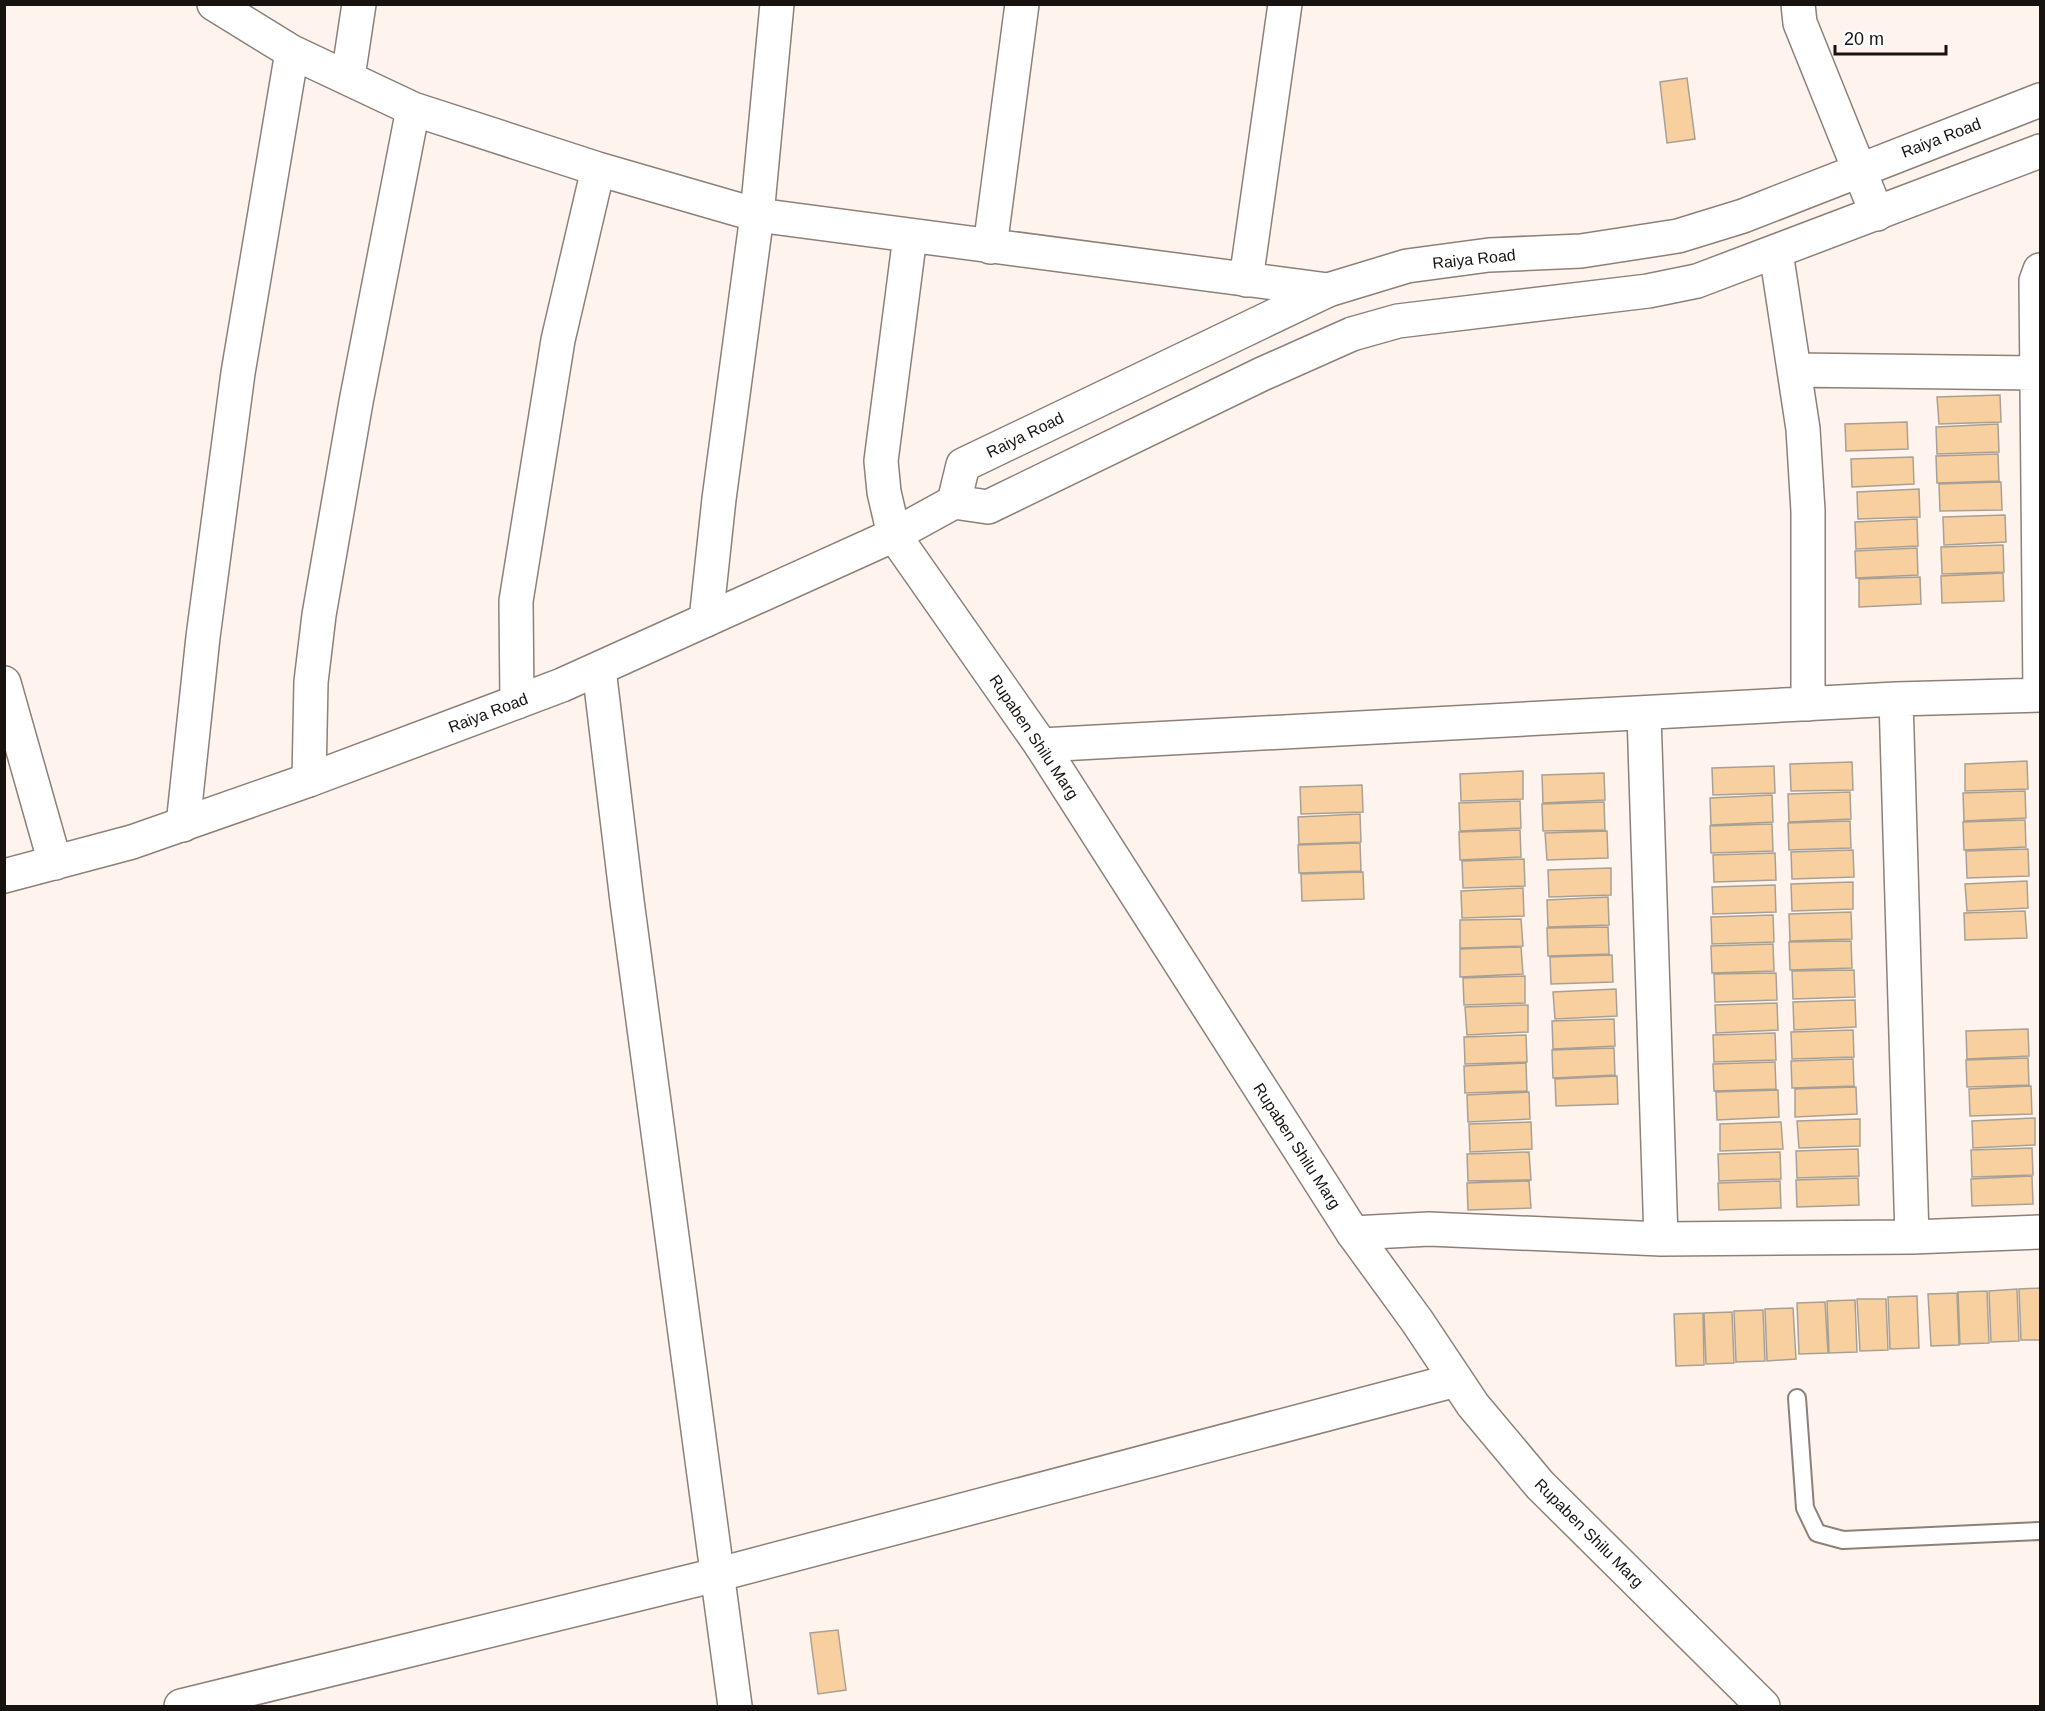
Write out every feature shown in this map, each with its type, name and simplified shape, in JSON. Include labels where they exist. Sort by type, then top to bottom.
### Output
[{"type":"street","points":[[214,4],[292,52],[413,109],[598,170],[757,215],[1328,290]]},
{"type":"street","points":[[348,77],[359,4]]},
{"type":"street","points":[[706,620],[719,499],[757,215],[777,4]]},
{"type":"street","points":[[990,247],[1022,4]]},
{"type":"street","points":[[1246,280],[1285,4]]},
{"type":"street","points":[[1798,4],[1800,23],[1877,214]]},
{"type":"street","points":[[183,825],[203,637],[238,373],[292,52]]},
{"type":"street","name":"Raiya Road","points":[[4,876],[132,842],[183,825],[517,702],[599,669],[894,535],[954,502],[963,465],[1328,290],[1407,266],[1489,255],[1581,251],[1678,236],[1743,216],[2040,100]]},
{"type":"street","points":[[309,780],[311,682],[319,615],[356,402],[413,109]]},
{"type":"street","points":[[954,502],[988,507],[1262,374],[1352,334],[1398,321],[1648,291],[1697,281],[2040,151]]},
{"type":"street","points":[[517,702],[516,601],[558,340],[598,170]]},
{"type":"street","points":[[894,535],[884,492],[881,461],[909,236]]},
{"type":"street","points":[[1776,252],[1795,370],[1808,511],[1808,704]]},
{"type":"street","points":[[1041,745],[1896,699],[2040,695],[2036,281],[2040,270]]},
{"type":"street","points":[[1795,370],[1957,370],[2036,373]]},
{"type":"street","name":"Rupaben Shilu Marg","points":[[894,535],[1041,745],[1353,1233],[1473,1405],[1540,1485],[1763,1707]]},
{"type":"street","points":[[599,669],[735,1707]]},
{"type":"street","points":[[4,683],[55,863]]},
{"type":"street","points":[[1896,699],[1912,1237]]},
{"type":"street","points":[[1644,714],[1661,1239]]},
{"type":"street","points":[[1353,1233],[1430,1229],[1661,1239],[1912,1237],[2040,1232]]},
{"type":"street","points":[[181,1707],[716,1575],[1456,1380]]},
{"type":"lane","points":[[1797,1398],[1805,1508],[1817,1533],[1843,1540],[2040,1531]]},
{"type":"building","points":[[1687,78],[1695,139],[1667,143],[1660,82]]},
{"type":"building","points":[[2000,395],[2001,422],[1939,424],[1937,397]]},
{"type":"building","points":[[1907,422],[1908,449],[1846,451],[1845,424]]},
{"type":"building","points":[[1998,424],[1999,452],[1937,454],[1936,427]]},
{"type":"building","points":[[1998,454],[1999,481],[1937,483],[1936,456]]},
{"type":"building","points":[[1913,457],[1914,484],[1852,487],[1851,459]]},
{"type":"building","points":[[2001,482],[2002,510],[1940,511],[1939,484]]},
{"type":"building","points":[[1919,489],[1920,517],[1858,519],[1857,492]]},
{"type":"building","points":[[2005,515],[2006,542],[1944,545],[1943,517]]},
{"type":"building","points":[[1917,519],[1918,546],[1856,549],[1855,522]]},
{"type":"building","points":[[2003,545],[2004,572],[1942,574],[1941,547]]},
{"type":"building","points":[[1917,548],[1918,575],[1856,578],[1855,551]]},
{"type":"building","points":[[2003,573],[2004,601],[1942,603],[1941,576]]},
{"type":"building","points":[[1920,577],[1921,604],[1859,607],[1859,579]]},
{"type":"building","points":[[2027,761],[2028,789],[1965,791],[1965,764]]},
{"type":"building","points":[[1852,762],[1853,790],[1791,791],[1790,764]]},
{"type":"building","points":[[1774,766],[1775,793],[1713,795],[1712,768]]},
{"type":"building","points":[[1523,771],[1523,799],[1461,801],[1460,774]]},
{"type":"building","points":[[1604,773],[1605,800],[1543,803],[1542,775]]},
{"type":"building","points":[[1362,785],[1363,812],[1301,814],[1300,787]]},
{"type":"building","points":[[2025,791],[2026,818],[1964,821],[1963,793]]},
{"type":"building","points":[[1850,792],[1851,819],[1789,822],[1788,794]]},
{"type":"building","points":[[1772,795],[1773,822],[1711,825],[1710,798]]},
{"type":"building","points":[[1520,801],[1521,828],[1460,831],[1459,803]]},
{"type":"building","points":[[1604,802],[1605,830],[1543,831],[1542,804]]},
{"type":"building","points":[[1360,814],[1361,842],[1299,844],[1298,817]]},
{"type":"building","points":[[2025,820],[2026,847],[1964,850],[1963,822]]},
{"type":"building","points":[[1850,821],[1851,848],[1789,850],[1788,823]]},
{"type":"building","points":[[1772,824],[1773,851],[1711,853],[1710,826]]},
{"type":"building","points":[[1520,830],[1521,857],[1460,860],[1459,832]]},
{"type":"building","points":[[1607,831],[1608,858],[1547,860],[1545,833]]},
{"type":"building","points":[[1360,843],[1361,871],[1299,873],[1298,845]]},
{"type":"building","points":[[2028,849],[2029,876],[1967,878],[1966,851]]},
{"type":"building","points":[[1853,850],[1854,877],[1792,879],[1791,852]]},
{"type":"building","points":[[1775,853],[1776,880],[1714,882],[1713,855]]},
{"type":"building","points":[[1524,859],[1525,886],[1463,888],[1462,861]]},
{"type":"building","points":[[1611,868],[1611,895],[1549,897],[1548,870]]},
{"type":"building","points":[[1363,872],[1364,899],[1302,901],[1301,874]]},
{"type":"building","points":[[2027,881],[2028,908],[1967,911],[1965,884]]},
{"type":"building","points":[[1853,882],[1853,909],[1792,911],[1791,884]]},
{"type":"building","points":[[1775,885],[1776,912],[1713,914],[1712,887]]},
{"type":"building","points":[[1523,888],[1524,916],[1462,918],[1461,891]]},
{"type":"building","points":[[1608,897],[1609,925],[1548,927],[1547,900]]},
{"type":"building","points":[[2025,911],[2027,938],[1965,940],[1964,913]]},
{"type":"building","points":[[1851,912],[1852,939],[1790,941],[1789,914]]},
{"type":"building","points":[[1773,915],[1774,942],[1712,944],[1711,917]]},
{"type":"building","points":[[1521,919],[1523,946],[1460,948],[1460,920]]},
{"type":"building","points":[[1608,927],[1609,954],[1548,956],[1547,928]]},
{"type":"building","points":[[1851,941],[1852,968],[1790,970],[1789,942]]},
{"type":"building","points":[[1773,944],[1774,971],[1712,973],[1711,946]]},
{"type":"building","points":[[1521,947],[1523,974],[1460,977],[1460,949]]},
{"type":"building","points":[[1612,955],[1613,982],[1551,984],[1550,957]]},
{"type":"building","points":[[1854,970],[1855,997],[1793,999],[1792,971]]},
{"type":"building","points":[[1776,973],[1777,1000],[1715,1002],[1714,974]]},
{"type":"building","points":[[1525,976],[1525,1003],[1464,1005],[1463,978]]},
{"type":"building","points":[[1616,989],[1617,1016],[1555,1019],[1553,992]]},
{"type":"building","points":[[1855,1000],[1856,1027],[1794,1030],[1793,1002]]},
{"type":"building","points":[[1777,1003],[1778,1030],[1716,1033],[1715,1005]]},
{"type":"building","points":[[1528,1005],[1528,1032],[1467,1035],[1465,1007]]},
{"type":"building","points":[[1614,1019],[1615,1046],[1553,1049],[1552,1021]]},
{"type":"building","points":[[2028,1029],[2029,1056],[1967,1059],[1966,1031]]},
{"type":"building","points":[[1853,1030],[1854,1057],[1792,1059],[1791,1032]]},
{"type":"building","points":[[1775,1033],[1776,1060],[1714,1062],[1713,1035]]},
{"type":"building","points":[[1526,1035],[1527,1062],[1465,1064],[1464,1037]]},
{"type":"building","points":[[1614,1048],[1615,1075],[1553,1078],[1552,1050]]},
{"type":"building","points":[[2028,1058],[2029,1085],[1967,1087],[1966,1060]]},
{"type":"building","points":[[1853,1059],[1854,1086],[1792,1088],[1791,1061]]},
{"type":"building","points":[[1775,1062],[1776,1089],[1714,1091],[1713,1064]]},
{"type":"building","points":[[1526,1063],[1527,1091],[1465,1093],[1464,1066]]},
{"type":"building","points":[[1617,1076],[1618,1104],[1556,1106],[1555,1079]]},
{"type":"building","points":[[2031,1086],[2032,1114],[1970,1116],[1969,1089]]},
{"type":"building","points":[[1856,1087],[1857,1114],[1795,1117],[1795,1089]]},
{"type":"building","points":[[1778,1090],[1779,1117],[1717,1120],[1716,1092]]},
{"type":"building","points":[[1529,1092],[1530,1119],[1468,1122],[1467,1095]]},
{"type":"building","points":[[2035,1118],[2035,1145],[1973,1148],[1972,1121]]},
{"type":"building","points":[[1860,1119],[1860,1146],[1799,1148],[1797,1121]]},
{"type":"building","points":[[1531,1122],[1532,1149],[1470,1152],[1469,1124]]},
{"type":"building","points":[[1781,1122],[1783,1149],[1720,1151],[1720,1124]]},
{"type":"building","points":[[2032,1148],[2033,1175],[1972,1177],[1971,1150]]},
{"type":"building","points":[[1858,1149],[1859,1176],[1797,1178],[1796,1151]]},
{"type":"building","points":[[1529,1152],[1531,1180],[1468,1181],[1467,1154]]},
{"type":"building","points":[[1780,1152],[1781,1179],[1719,1181],[1718,1154]]},
{"type":"building","points":[[2032,1176],[2033,1204],[1972,1206],[1971,1179]]},
{"type":"building","points":[[1858,1178],[1859,1205],[1797,1207],[1796,1180]]},
{"type":"building","points":[[1529,1181],[1531,1208],[1468,1210],[1467,1183]]},
{"type":"building","points":[[1780,1181],[1781,1208],[1719,1210],[1718,1183]]},
{"type":"building","points":[[2040,1288],[2040,1340],[2021,1340],[2019,1289]]},
{"type":"building","points":[[2017,1289],[2019,1341],[1991,1342],[1989,1291]]},
{"type":"building","points":[[1987,1291],[1989,1343],[1960,1344],[1958,1292]]},
{"type":"building","points":[[1957,1293],[1959,1345],[1931,1346],[1928,1294]]},
{"type":"building","points":[[1917,1296],[1919,1348],[1890,1349],[1888,1297]]},
{"type":"building","points":[[1857,1299],[1886,1299],[1888,1350],[1860,1351]]},
{"type":"building","points":[[1855,1300],[1857,1352],[1829,1353],[1827,1301]]},
{"type":"building","points":[[1825,1302],[1828,1353],[1799,1354],[1797,1303]]},
{"type":"building","points":[[1793,1308],[1796,1359],[1767,1361],[1765,1309]]},
{"type":"building","points":[[1763,1310],[1765,1361],[1736,1362],[1734,1311]]},
{"type":"building","points":[[1732,1312],[1734,1363],[1706,1364],[1704,1313]]},
{"type":"building","points":[[1703,1313],[1704,1365],[1676,1366],[1674,1314]]},
{"type":"building","points":[[838,1630],[846,1690],[818,1694],[810,1633]]}]
